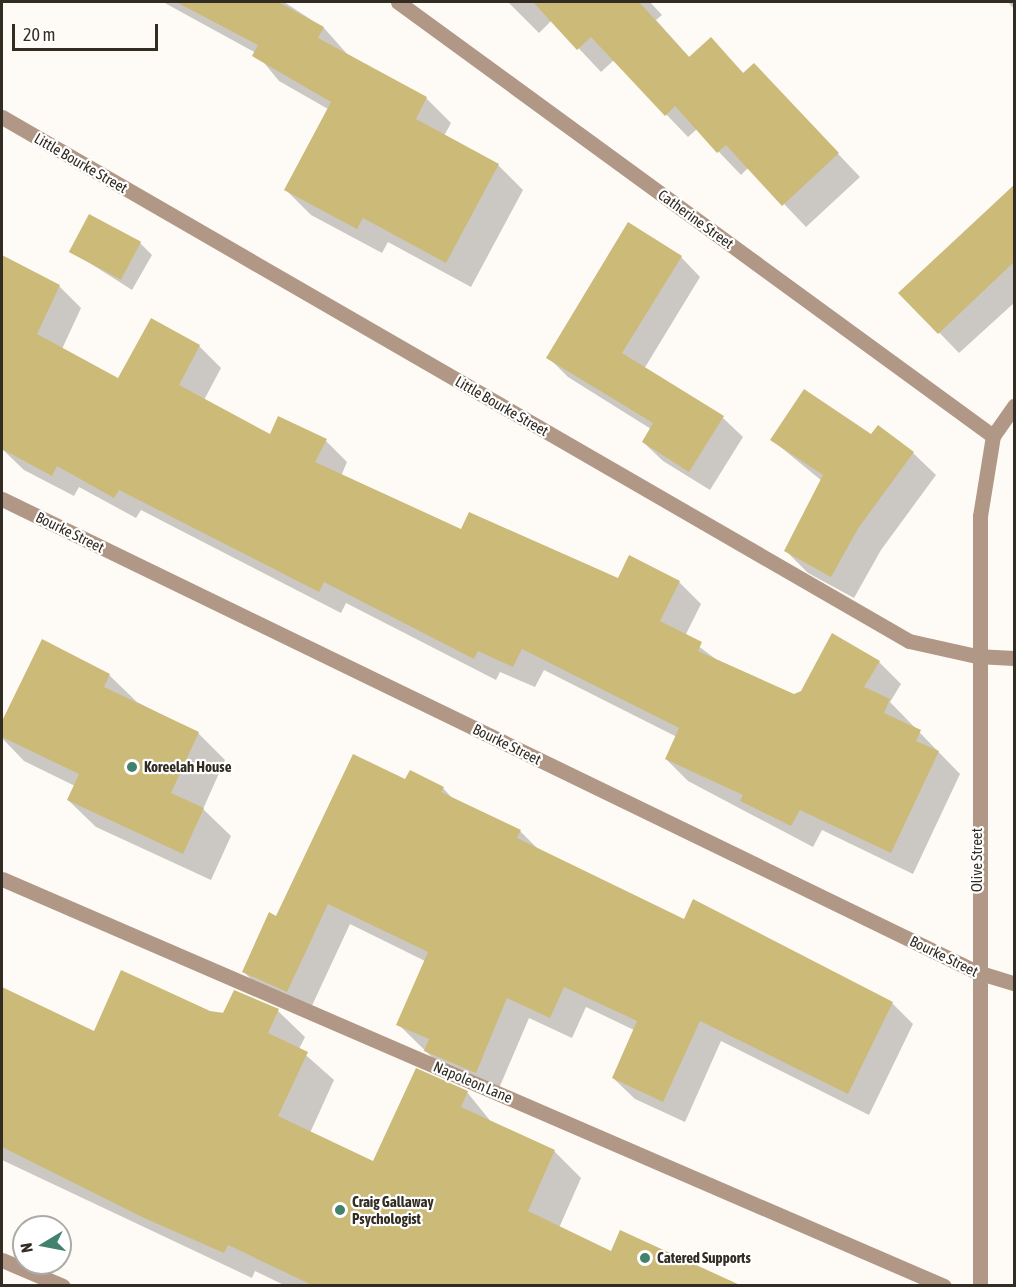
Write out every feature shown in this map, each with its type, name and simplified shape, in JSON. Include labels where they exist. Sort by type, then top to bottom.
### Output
[{"type":"street","name":"Catherine Street","points":[[398,2],[993,436]]},
{"type":"street","name":"Little Bourke Street","points":[[2,117],[909,641],[976,656],[1014,658]]},
{"type":"street","points":[[993,436],[1014,406]]},
{"type":"street","name":"Olive Street","points":[[980,1286],[976,656],[980,516],[993,436]]},
{"type":"street","name":"Bourke Street","points":[[2,499],[977,972],[1014,982]]},
{"type":"street","name":"Napoleon Lane","points":[[2,879],[944,1286]]},
{"type":"street","points":[[2,1260],[63,1286]]},
{"type":"building","points":[[176,2],[278,2],[324,27],[318,38],[427,97],[416,119],[499,164],[446,263],[363,218],[357,229],[284,190],[331,102],[252,56],[258,45]]},
{"type":"building","points":[[533,2],[639,2],[689,57],[711,37],[743,73],[754,63],[839,153],[782,206],[726,145],[717,153],[675,106],[665,116],[591,37],[577,50]]},
{"type":"building","points":[[1014,185],[1014,262],[938,334],[898,293]]},
{"type":"building","points":[[89,214],[141,242],[121,280],[69,252]]},
{"type":"building","points":[[628,222],[682,256],[622,353],[724,416],[689,472],[642,442],[653,423],[546,358]]},
{"type":"building","points":[[2,255],[60,285],[37,334],[118,378],[151,318],[200,345],[179,385],[270,434],[278,416],[327,439],[315,462],[461,529],[469,512],[618,578],[629,555],[680,581],[660,621],[702,642],[698,651],[794,694],[801,691],[832,633],[880,661],[864,687],[890,699],[884,713],[921,730],[916,741],[939,751],[891,853],[800,810],[791,826],[740,801],[743,795],[665,759],[679,728],[522,649],[513,667],[478,651],[474,659],[324,582],[319,592],[119,490],[114,498],[57,466],[52,476],[2,449]]},
{"type":"building","points":[[804,389],[871,434],[878,425],[914,452],[859,527],[831,577],[784,551],[823,475],[770,440]]},
{"type":"building","points":[[42,639],[110,674],[104,687],[199,732],[171,793],[204,808],[183,854],[67,800],[79,774],[2,737],[2,721]]},
{"type":"building","points":[[353,754],[405,779],[410,770],[444,787],[441,792],[521,830],[517,838],[684,919],[693,899],[893,1002],[848,1094],[700,1021],[663,1102],[612,1078],[637,1021],[564,987],[550,1018],[507,998],[476,1073],[424,1051],[429,1039],[396,1025],[428,952],[328,904],[287,992],[242,972],[269,912],[276,916]]},
{"type":"building","points":[[121,970],[210,1011],[223,1013],[234,990],[279,1009],[268,1033],[308,1052],[278,1116],[373,1161],[416,1068],[468,1091],[461,1107],[555,1150],[528,1211],[611,1251],[620,1230],[742,1286],[314,1286],[228,1245],[224,1253],[144,1218],[2,1147],[2,987],[94,1031]]},
{"type":"place","name":"Koreelah House","points":[[132,767]]},
{"type":"place","name":"Craig Gallaway Psychologist","points":[[340,1210]]},
{"type":"place","name":"Catered Supports","points":[[645,1258]]}]
